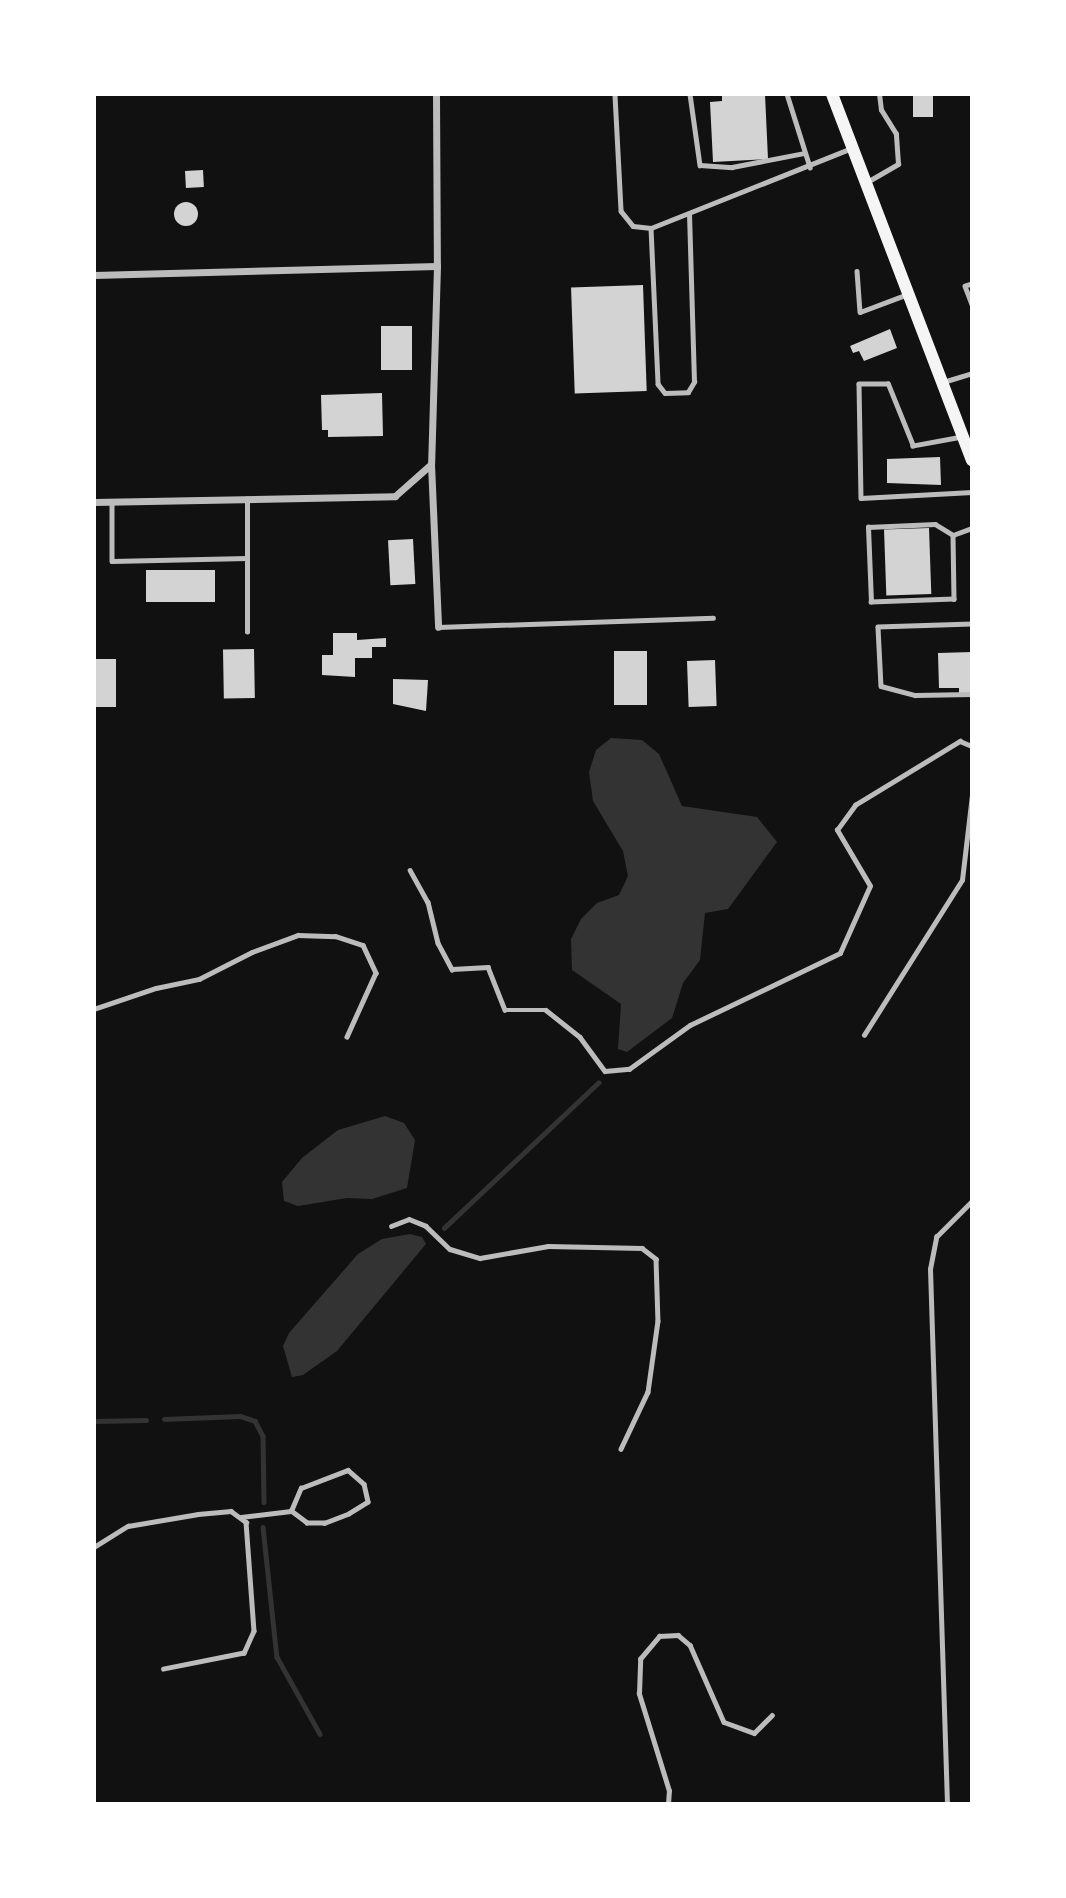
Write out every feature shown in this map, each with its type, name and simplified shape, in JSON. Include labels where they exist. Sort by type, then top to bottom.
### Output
[{"type":"main road","points":[[831,94],[971,460]]},
{"type":"street","points":[[436,94],[437,266],[431,464],[438,626]]},
{"type":"street","points":[[94,275],[437,266]]},
{"type":"street","points":[[94,502],[395,496],[431,464]]},
{"type":"lane","points":[[690,94],[699,165],[732,167],[804,153]]},
{"type":"lane","points":[[787,94],[810,167]]},
{"type":"lane","points":[[866,183],[898,164],[896,134],[881,110],[879,94]]},
{"type":"lane","points":[[615,95],[621,211],[633,226],[651,228],[810,167],[853,147]]},
{"type":"lane","points":[[651,228],[658,384],[665,393],[688,392],[694,382],[689,214]]},
{"type":"lane","points":[[857,271],[860,312],[908,293]]},
{"type":"lane","points":[[971,284],[965,286],[971,304]]},
{"type":"lane","points":[[942,382],[971,373]]},
{"type":"lane","points":[[962,436],[913,446],[888,384],[859,384],[861,498],[971,492]]},
{"type":"lane","points":[[247,499],[247,632]]},
{"type":"lane","points":[[112,502],[112,561],[247,558]]},
{"type":"lane","points":[[935,524],[953,535],[954,599],[871,602],[868,527],[935,524]]},
{"type":"lane","points":[[953,535],[971,528]]},
{"type":"lane","points":[[438,626],[713,618]]},
{"type":"lane","points":[[971,624],[878,627],[881,686],[915,695],[971,694]]},
{"type":"lane","points":[[410,870],[428,902],[438,943],[452,969],[488,967],[505,1010],[547,1010],[580,1037],[605,1070],[629,1069],[690,1026],[840,953],[870,886],[838,830],[855,805],[960,741],[971,746]]},
{"type":"lane","points":[[864,1035],[962,880],[971,795]]},
{"type":"lane","points":[[94,1009],[156,988],[199,979],[252,952],[298,936],[334,936],[363,945],[376,973],[347,1037]]},
{"type":"lane","points":[[947,1804],[930,1269],[936,1237],[971,1201]]},
{"type":"lane","points":[[391,1226],[409,1219],[426,1226],[450,1249],[480,1258],[548,1246],[642,1248],[656,1259],[658,1321],[649,1392],[621,1449]]},
{"type":"lane","points":[[240,1517],[291,1511],[307,1523],[325,1523],[349,1514],[368,1502],[364,1483],[348,1470],[310,1484],[301,1488],[291,1511]]},
{"type":"lane","points":[[94,1547],[128,1526],[231,1511],[246,1522],[254,1631],[244,1653],[164,1669]]},
{"type":"lane","points":[[668,1804],[669,1791],[639,1693],[640,1659],[659,1636],[678,1635],[690,1645],[724,1722],[754,1733],[772,1715]]},
{"type":"shaded area","points":[[611,738],[642,740],[659,754],[682,806],[757,817],[777,842],[728,909],[705,913],[700,960],[683,983],[672,1018],[627,1052],[618,1049],[621,1004],[572,970],[571,939],[581,919],[597,903],[619,895],[628,876],[623,851],[593,801],[589,772],[596,750]]},
{"type":"shaded area","points":[[385,1116],[404,1123],[415,1140],[407,1188],[372,1199],[347,1198],[298,1206],[284,1201],[282,1182],[302,1158],[338,1130]]},
{"type":"shaded area","points":[[410,1234],[422,1237],[426,1244],[337,1351],[303,1375],[292,1377],[283,1346],[289,1333],[358,1254],[382,1239]]},
{"type":"building","points":[[722,94],[765,94],[768,159],[713,162],[710,102],[722,101]]},
{"type":"building","points":[[913,94],[933,94],[933,117],[913,117]]},
{"type":"building","points":[[203,170],[204,187],[186,188],[185,171]]},
{"type":"building","points":[[186,202],[195,205],[198,214],[195,223],[186,226],[177,223],[174,214],[177,205]]},
{"type":"building","points":[[643,285],[647,391],[575,393],[571,288]]},
{"type":"building","points":[[381,326],[412,326],[412,370],[381,370]]},
{"type":"building","points":[[890,329],[897,348],[864,361],[859,351],[853,353],[850,346]]},
{"type":"building","points":[[382,393],[383,436],[328,437],[328,430],[322,430],[321,395]]},
{"type":"building","points":[[940,457],[941,485],[887,483],[887,459]]},
{"type":"building","points":[[929,528],[931,594],[886,596],[884,530]]},
{"type":"building","points":[[413,539],[415,584],[390,585],[388,540]]},
{"type":"building","points":[[146,570],[215,570],[215,602],[146,602]]},
{"type":"building","points":[[333,633],[357,633],[357,640],[386,638],[386,647],[372,647],[372,658],[355,658],[355,677],[322,675],[322,655],[333,655]]},
{"type":"building","points":[[254,649],[255,698],[224,699],[223,650]]},
{"type":"building","points":[[614,651],[647,651],[647,705],[614,705]]},
{"type":"building","points":[[972,652],[972,696],[959,696],[959,688],[939,688],[938,653]]},
{"type":"building","points":[[95,659],[116,659],[116,707],[95,707]]},
{"type":"building","points":[[715,660],[717,706],[689,707],[687,661]]},
{"type":"building","points":[[393,679],[428,680],[426,711],[393,704]]},
{"type":"waterway","points":[[444,1228],[598,1083]]},
{"type":"waterway","points":[[164,1419],[240,1416],[255,1421],[263,1436],[264,1502]]},
{"type":"waterway","points":[[94,1421],[146,1420]]},
{"type":"waterway","points":[[263,1527],[277,1657],[320,1734]]}]
